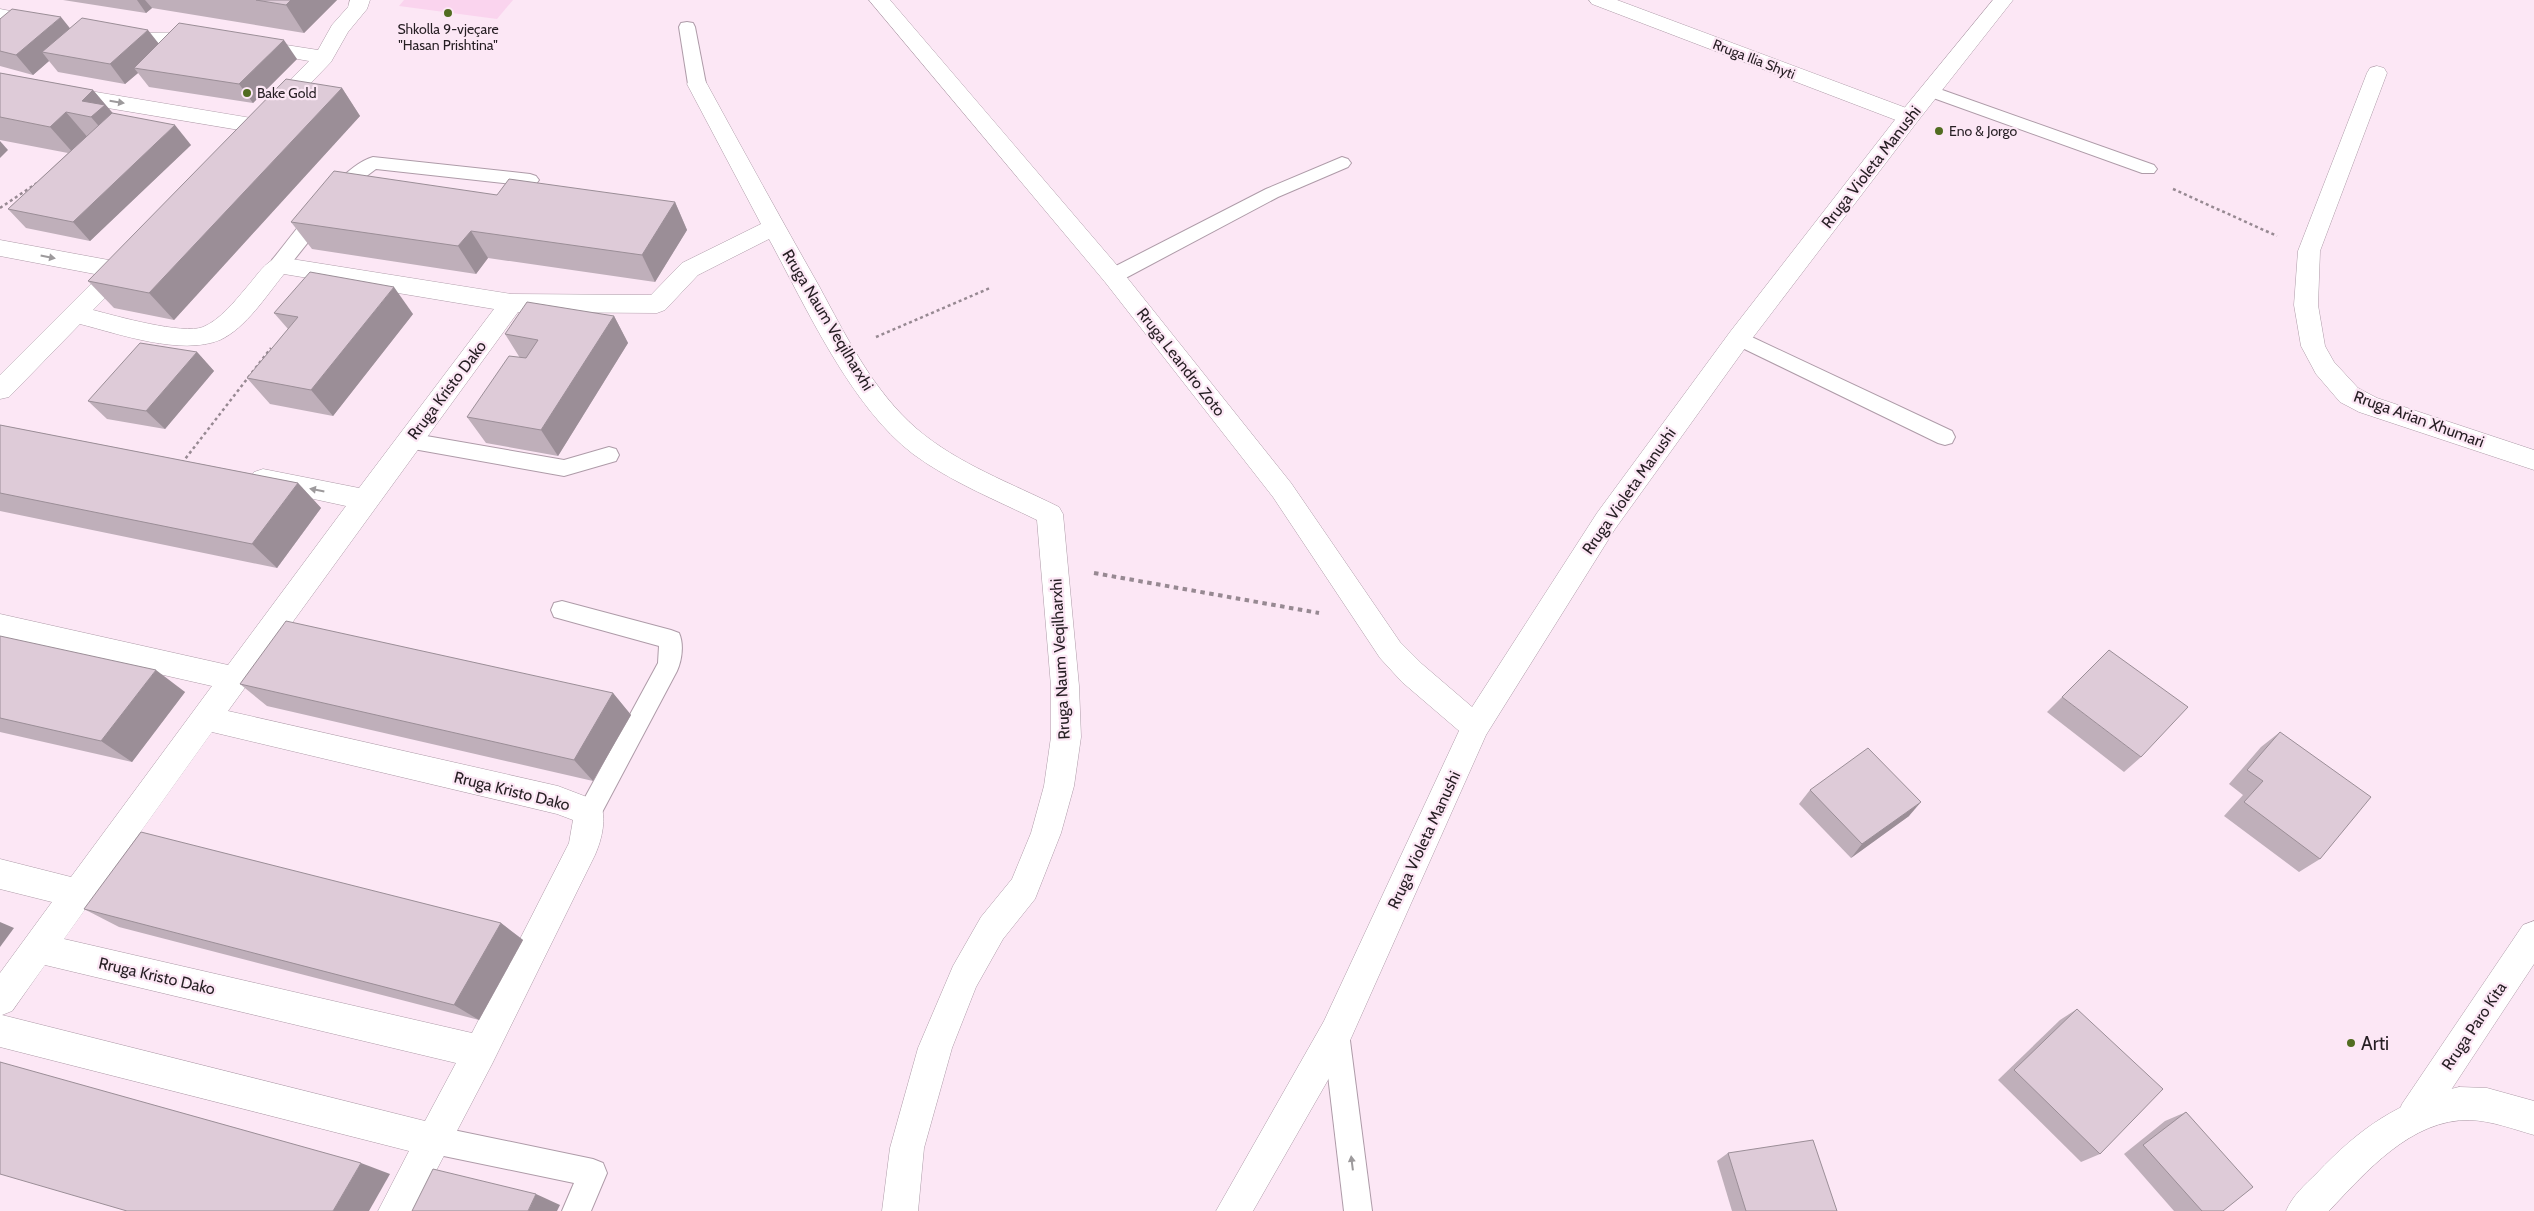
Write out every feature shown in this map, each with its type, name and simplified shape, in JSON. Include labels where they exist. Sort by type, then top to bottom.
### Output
[{"type":"street","points":[[237,146],[324,57],[339,29],[357,9],[360,0]]},
{"type":"street","name":"Rruga Leandro Zoto","points":[[879,0],[1113,276],[1282,490],[1390,650],[1412,673],[1475,727]]},
{"type":"street","name":"Rruga Ilia Shyti","points":[[1599,0],[1909,117]]},
{"type":"street","name":"Rruga Violeta Manushi","points":[[1234,1211],[1336,1033],[1475,727],[1606,520],[1739,338],[1909,117],[2003,0]]},
{"type":"street","points":[[0,15],[57,25]]},
{"type":"street","points":[[95,32],[133,38],[195,37],[324,57]]},
{"type":"street","name":"Rruga Arian Xhumari","points":[[2377,73],[2309,251],[2306,305],[2313,346],[2325,368],[2349,395],[2368,404],[2534,460]]},
{"type":"street","points":[[0,83],[257,126]]},
{"type":"street","name":"Rruga Naum Veqilharxhi","points":[[698,84],[773,228],[844,350],[881,407],[907,435],[933,455],[1050,514],[1065,686],[1066,737],[1059,786],[1046,833],[1024,888],[992,928],[969,969],[935,1048],[907,1148],[900,1211]]},
{"type":"street","points":[[76,315],[185,338],[210,334],[230,320],[279,265],[511,304],[658,304],[690,269],[773,228]]},
{"type":"street","points":[[0,248],[118,270]]},
{"type":"street","points":[[0,390],[138,250]]},
{"type":"street","name":"Rruga Kristo Dako","points":[[0,1000],[365,500],[511,304]]},
{"type":"street","points":[[182,463],[365,500]]},
{"type":"street","points":[[0,626],[235,679]]},
{"type":"street","name":"Rruga Kristo Dako","points":[[205,718],[558,800],[589,812],[584,845],[480,1052],[396,1211]]},
{"type":"street","points":[[0,874],[78,894]]},
{"type":"street","name":"Rruga Paro Kita","points":[[2414,1116],[2524,966],[2534,936]]},
{"type":"street","name":"Rruga Kristo Dako","points":[[38,948],[480,1052]]},
{"type":"street","points":[[0,1031],[434,1140]]},
{"type":"street","points":[[2304,1211],[2386,1132],[2414,1116],[2460,1104],[2501,1108],[2534,1118]]},
{"type":"lane","name":"Rruga Naum Veqilharxhi","points":[[687,27],[698,84]]},
{"type":"lane","points":[[1931,91],[2148,169]]},
{"type":"lane","points":[[279,265],[346,183],[373,163],[530,180]]},
{"type":"lane","points":[[1113,276],[1272,193],[1342,163]]},
{"type":"lane","points":[[1739,338],[1945,437]]},
{"type":"lane","points":[[409,441],[564,468],[609,455]]},
{"type":"lane","points":[[562,610],[670,640],[669,664],[589,812]]},
{"type":"lane","points":[[1336,1033],[1358,1211]]},
{"type":"lane","points":[[434,1140],[593,1173],[576,1211]]},
{"type":"path","points":[[2148,169],[2164,185],[2309,251]]},
{"type":"path","points":[[0,208],[31,185],[48,177]]},
{"type":"path","points":[[844,350],[990,288]]},
{"type":"path","points":[[182,463],[271,348]]},
{"type":"path","points":[[1056,566],[1370,622]]},
{"type":"shaded area","points":[[404,0],[513,0],[497,19],[399,6]]},
{"type":"building","points":[[256,0],[291,0],[286,5]]},
{"type":"building","points":[[12,9],[61,17],[16,55],[0,51],[0,19]]},
{"type":"building","points":[[82,18],[148,30],[110,64],[42,52]]},
{"type":"building","points":[[179,23],[284,40],[239,84],[134,68]]},
{"type":"building","points":[[0,73],[93,90],[82,101],[105,105],[91,117],[66,112],[50,127],[0,117]]},
{"type":"building","points":[[286,79],[342,88],[149,293],[88,281]]},
{"type":"building","points":[[112,113],[175,125],[73,222],[8,209]]},
{"type":"building","points":[[334,171],[497,195],[509,179],[675,202],[642,255],[471,231],[458,246],[291,222]]},
{"type":"building","points":[[310,272],[394,287],[311,390],[247,378],[298,317],[274,313]]},
{"type":"building","points":[[527,302],[614,316],[541,430],[467,417],[509,356],[526,358],[538,340],[505,334]]},
{"type":"building","points":[[140,343],[197,352],[146,411],[88,401]]},
{"type":"building","points":[[0,425],[298,483],[252,544],[0,493]]},
{"type":"building","points":[[286,621],[613,693],[574,760],[240,684]]},
{"type":"building","points":[[0,636],[156,670],[101,741],[0,718]]},
{"type":"building","points":[[2109,650],[2188,707],[2141,757],[2062,697]]},
{"type":"building","points":[[2280,732],[2371,797],[2320,859],[2244,802],[2263,781],[2247,770]]},
{"type":"building","points":[[1868,748],[1921,802],[1862,844],[1810,790]]},
{"type":"building","points":[[141,832],[501,923],[454,1005],[84,909]]},
{"type":"building","points":[[2077,1009],[2163,1089],[2100,1154],[2014,1070]]},
{"type":"building","points":[[0,1062],[361,1163],[333,1211],[127,1211],[0,1174]]},
{"type":"building","points":[[2186,1112],[2253,1187],[2223,1211],[2202,1211],[2143,1145]]},
{"type":"building","points":[[1813,1140],[1837,1211],[1746,1211],[1728,1153]]},
{"type":"building","points":[[433,1169],[536,1194],[528,1211],[412,1211]]},
{"type":"place","name":"Shkolla 9-vjeçare \"Hasan Prishtina\"","points":[[448,13]]},
{"type":"place","name":"Bake Gold","points":[[247,93]]},
{"type":"place","name":"Eno & Jorgo","points":[[1939,131]]},
{"type":"place","name":"Arti","points":[[2351,1043]]}]
